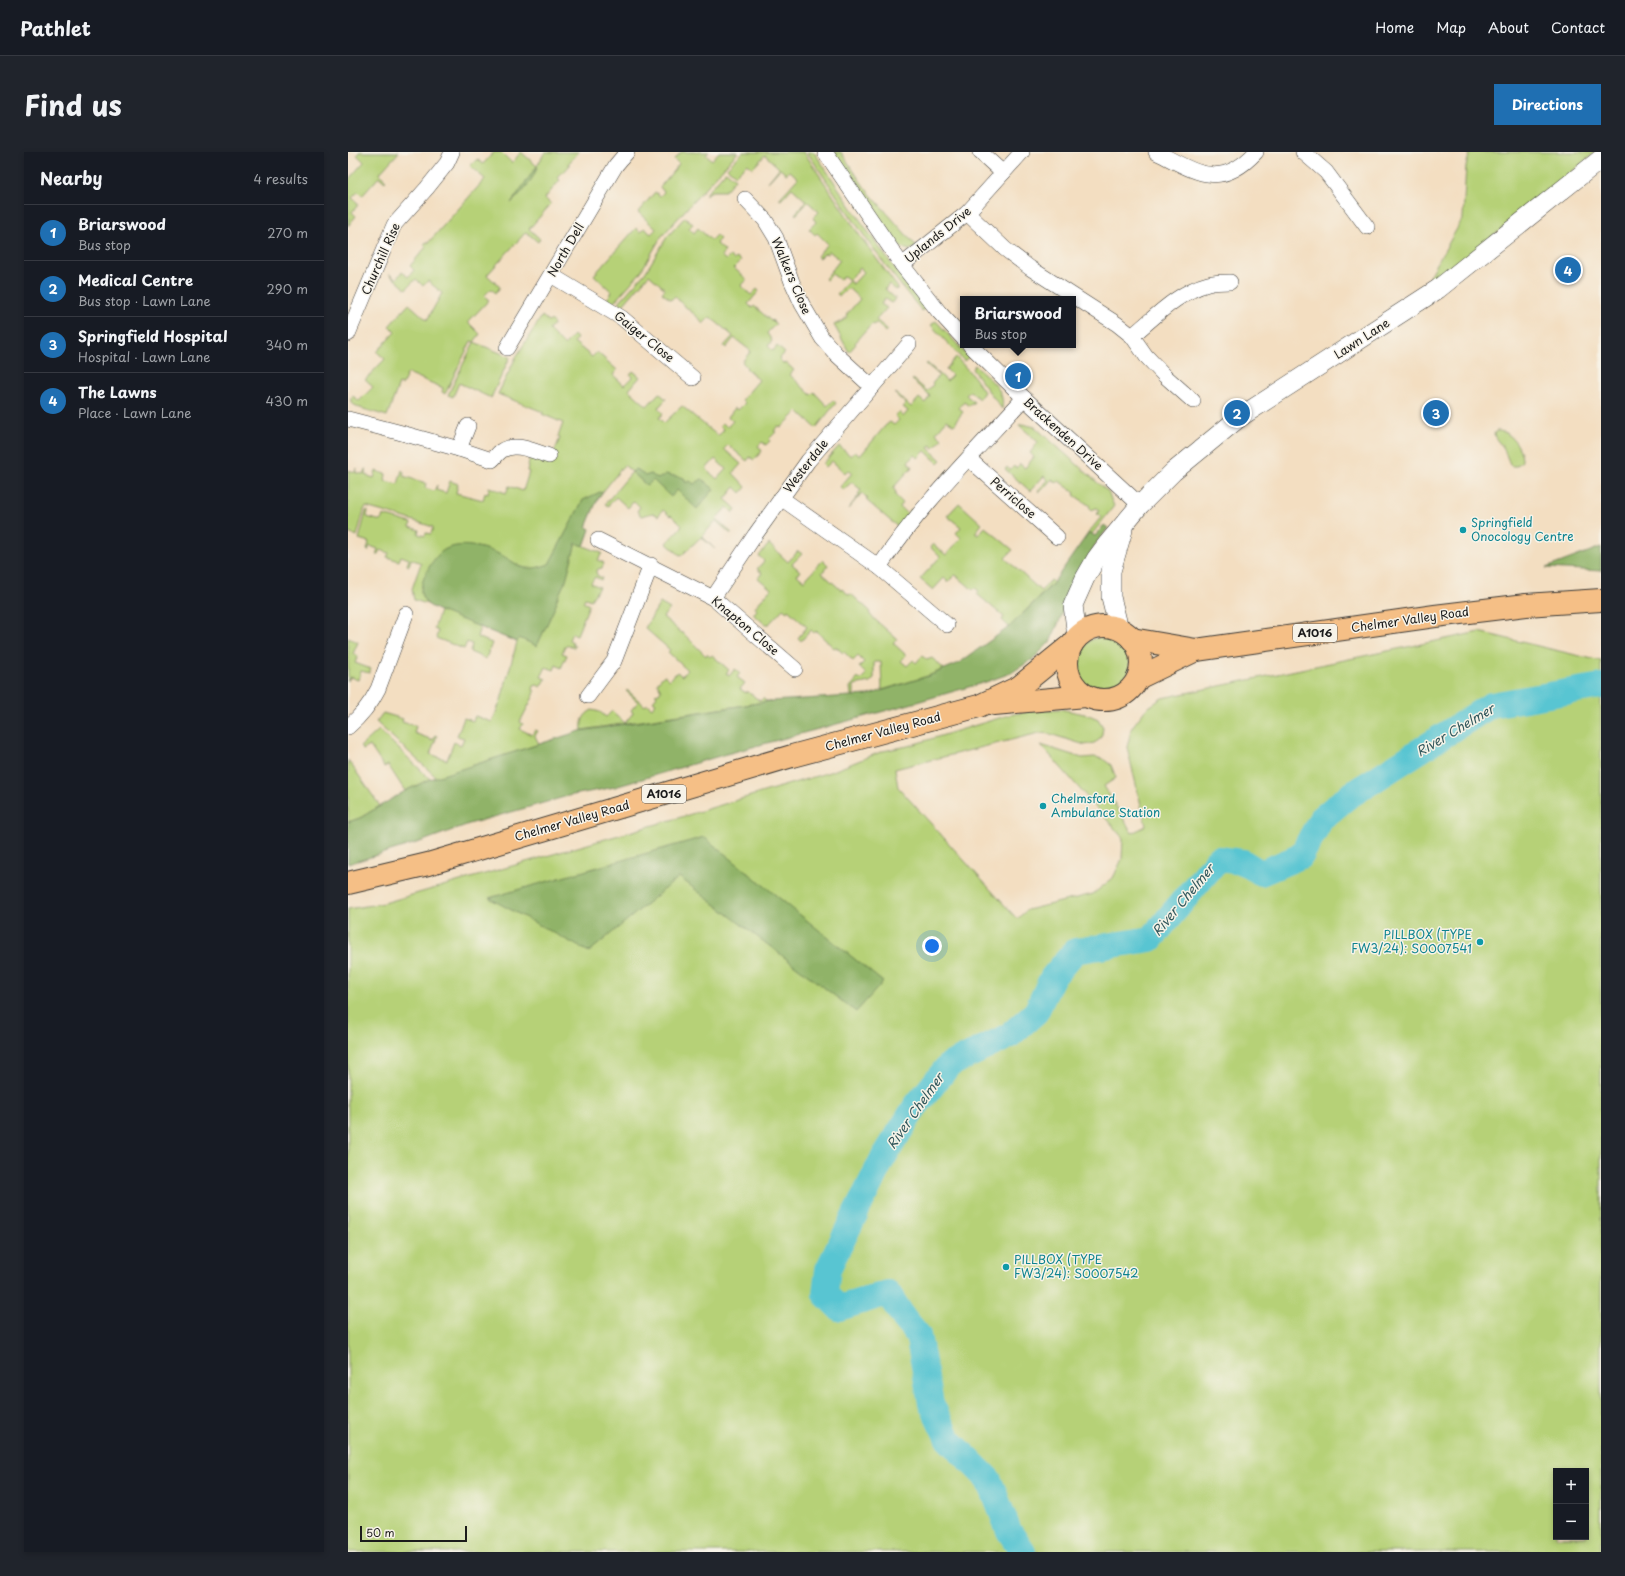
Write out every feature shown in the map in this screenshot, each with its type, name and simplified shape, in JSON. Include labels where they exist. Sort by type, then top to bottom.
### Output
[{"type":"main road","name":"Chelmer Valley Road","points":[[1138,678],[1196,650],[1435,616],[1526,605],[1601,600]]},
{"type":"main road","name":"A1016","points":[[1074,641],[1089,629],[1104,626],[1126,634]]},
{"type":"main road","name":"Chelmer Valley Road","points":[[1126,634],[1196,650]]},
{"type":"main road","points":[[1126,634],[1140,656],[1141,665],[1138,678]]},
{"type":"main road","name":"Chelmer Valley Road","points":[[979,706],[1019,687],[1074,641]]},
{"type":"main road","points":[[1074,641],[1068,655],[1068,674],[1077,689],[1086,696]]},
{"type":"main road","name":"A1016","points":[[1086,696],[1102,701],[1114,699],[1127,692],[1138,678]]},
{"type":"main road","name":"Chelmer Valley Road","points":[[348,883],[428,864],[792,756],[979,706],[1086,696]]},
{"type":"street","name":"Churchill Rise","points":[[348,334],[394,225],[442,169],[452,152]]},
{"type":"street","name":"North Dell","points":[[507,348],[616,165],[627,152]]},
{"type":"street","points":[[825,152],[902,265],[939,312],[960,335]]},
{"type":"street","points":[[980,152],[1003,173]]},
{"type":"street","name":"Uplands Drive","points":[[902,265],[967,213],[1022,152]]},
{"type":"street","points":[[1156,152],[1206,175],[1228,173],[1237,169],[1256,152]]},
{"type":"street","points":[[1304,152],[1326,172],[1367,227]]},
{"type":"street","name":"Lawn Lane","points":[[1074,641],[1073,605],[1084,578],[1096,558],[1126,521],[1173,472],[1240,417],[1438,289],[1601,159]]},
{"type":"street","name":"Walkers Close","points":[[744,199],[765,220],[776,238],[792,282],[802,304],[822,338],[836,354],[872,387]]},
{"type":"street","points":[[967,213],[1005,249],[1030,268],[1074,296]]},
{"type":"street","name":"Gaiger Close","points":[[551,275],[622,318],[693,378]]},
{"type":"street","points":[[1132,336],[1175,299],[1191,290],[1209,283],[1230,282]]},
{"type":"street","points":[[1076,298],[1117,324],[1132,336],[1156,366],[1193,401]]},
{"type":"street","name":"Westerdale","points":[[713,598],[781,498],[808,462],[909,344]]},
{"type":"street","name":"Brackenden Drive","points":[[973,348],[1024,398],[1140,505]]},
{"type":"street","points":[[879,567],[895,544],[1024,398]]},
{"type":"street","points":[[348,419],[459,449],[492,460],[501,451],[508,448],[518,447],[549,456]]},
{"type":"street","points":[[459,449],[468,426]]},
{"type":"street","name":"Perriclose","points":[[969,459],[1057,537]]},
{"type":"street","points":[[781,498],[879,567],[947,625]]},
{"type":"street","name":"Lawn Lane","points":[[1126,521],[1111,571],[1111,597],[1126,634]]},
{"type":"street","name":"Knapton Close","points":[[598,540],[651,565],[713,598],[795,669]]},
{"type":"street","points":[[588,696],[614,661],[651,565]]},
{"type":"street","points":[[348,727],[362,715],[378,689],[406,614]]},
{"type":"green space","points":[[359,152],[399,152],[379,174],[386,180],[385,182],[379,177],[362,196],[358,192],[352,198],[359,204],[352,212],[356,216],[348,226],[348,180],[364,162],[357,155]]},
{"type":"green space","points":[[494,152],[501,152],[512,163],[521,152],[537,166],[545,152],[579,152],[568,164],[570,165],[563,173],[562,172],[557,177],[560,180],[545,198],[551,204],[529,229],[540,239],[538,242],[526,232],[487,275],[500,287],[496,293],[491,289],[484,296],[489,300],[468,322],[480,334],[474,342],[471,341],[445,394],[442,392],[443,388],[408,373],[402,385],[399,384],[387,416],[360,408],[351,403],[351,398],[353,396],[359,401],[373,387],[365,380],[385,359],[377,352],[395,332],[389,326],[409,304],[427,320],[442,293],[428,281],[423,286],[416,279],[406,289],[389,274],[396,279],[402,272],[408,277],[414,270],[410,266],[426,247],[424,245],[426,242],[428,243],[485,179],[470,166],[477,159],[483,164]]},
{"type":"green space","points":[[681,152],[709,152],[706,155],[712,160],[719,152],[738,152],[661,237],[640,273],[613,303],[607,299],[612,292],[594,275],[636,228],[640,232],[644,228],[651,234],[656,229],[638,212],[655,192],[660,196],[664,192],[660,187],[679,164],[674,159]]},
{"type":"green space","points":[[743,152],[804,152],[860,236],[898,288],[896,290],[889,284],[885,289],[896,299],[891,303],[885,299],[881,304],[887,308],[876,320],[888,330],[886,332],[876,323],[873,325],[872,324],[849,352],[834,325],[844,320],[847,316],[846,315],[860,299],[848,288],[840,296],[837,294],[849,281],[853,284],[864,272],[860,268],[849,280],[844,276],[840,280],[832,274],[827,280],[825,279],[840,260],[829,251],[820,258],[817,256],[828,244],[817,233],[815,235],[809,229],[816,222],[813,218],[819,212],[808,202],[796,215],[795,214],[806,201],[792,188],[781,200],[779,199],[798,178],[790,171],[786,174],[780,169],[768,182],[779,168],[765,155],[753,168],[747,164],[736,175],[727,168]]},
{"type":"green space","points":[[807,152],[814,152],[882,250],[926,307],[922,311],[876,253]]},
{"type":"green space","points":[[833,152],[841,152],[865,188],[917,247],[909,250],[894,243]]},
{"type":"green space","points":[[1470,152],[1596,152],[1434,284],[1430,276],[1463,218],[1466,166]]},
{"type":"green space","points":[[537,166],[531,181],[511,203]]},
{"type":"green space","points":[[726,171],[735,179],[725,191],[712,191],[705,195]]},
{"type":"green space","points":[[685,217],[693,224],[689,228],[694,233],[698,228],[711,240],[716,235],[720,239],[716,243],[725,251],[721,256],[726,260],[730,256],[734,260],[737,257],[741,261],[734,268],[747,280],[741,286],[751,295],[757,289],[759,291],[748,304],[752,308],[754,306],[776,324],[767,333],[772,341],[768,346],[773,351],[777,346],[785,353],[779,359],[794,370],[790,375],[811,395],[814,392],[827,406],[833,400],[836,403],[816,428],[798,411],[781,428],[778,426],[774,431],[776,432],[769,439],[770,441],[766,445],[762,442],[758,446],[762,451],[754,460],[750,457],[747,461],[728,445],[724,449],[741,464],[733,473],[746,487],[741,493],[735,487],[725,499],[736,509],[733,513],[727,507],[716,519],[732,533],[731,534],[716,521],[702,536],[715,549],[701,537],[681,556],[666,543],[682,526],[671,515],[670,516],[663,510],[658,516],[653,513],[641,516],[637,511],[640,507],[634,501],[628,508],[616,497],[608,506],[605,504],[632,472],[624,465],[598,498],[586,527],[590,529],[584,546],[602,553],[598,560],[604,563],[602,568],[598,569],[596,572],[597,575],[602,578],[601,580],[595,577],[591,583],[599,587],[591,600],[585,598],[583,602],[589,605],[577,635],[572,633],[569,640],[573,642],[572,645],[575,646],[574,648],[566,645],[562,653],[567,655],[561,668],[556,665],[554,670],[546,667],[541,677],[546,679],[541,687],[537,685],[534,686],[534,695],[520,722],[523,724],[520,729],[532,735],[535,730],[538,731],[535,736],[539,744],[433,779],[435,776],[376,722],[383,713],[403,719],[402,722],[416,726],[414,733],[433,740],[435,735],[437,736],[430,754],[447,760],[454,742],[461,745],[464,738],[457,736],[464,718],[473,721],[475,716],[492,722],[501,700],[517,642],[480,627],[477,637],[492,643],[486,659],[470,652],[472,644],[467,642],[464,649],[436,638],[438,631],[434,629],[440,611],[427,604],[414,600],[412,589],[421,563],[411,559],[409,566],[407,565],[409,559],[401,556],[399,561],[387,557],[389,553],[380,550],[378,554],[376,554],[378,549],[370,546],[368,551],[369,542],[359,539],[366,511],[368,511],[367,517],[381,521],[383,515],[411,523],[410,527],[419,530],[418,534],[425,536],[426,533],[431,534],[433,527],[366,507],[357,536],[348,533],[348,470],[355,472],[357,468],[356,473],[363,474],[366,469],[365,475],[374,478],[376,471],[386,474],[385,481],[398,484],[402,470],[404,472],[403,476],[426,483],[425,488],[434,491],[437,485],[436,490],[446,493],[450,481],[458,484],[456,493],[483,500],[485,493],[488,494],[489,487],[506,493],[509,486],[523,491],[529,472],[527,471],[530,456],[550,462],[560,438],[558,437],[563,423],[542,414],[543,412],[498,394],[516,357],[542,316],[549,322],[551,320],[554,324],[549,330],[564,345],[574,335],[577,338],[574,342],[592,357],[597,352],[617,370],[613,375],[624,385],[632,377],[630,375],[633,371],[640,377],[629,390],[647,406],[659,393],[666,399],[658,408],[663,413],[659,418],[664,423],[682,406],[718,436],[724,430],[720,426],[723,423],[727,427],[733,421],[728,417],[735,408],[738,410],[745,403],[742,400],[759,380],[746,368],[747,367],[742,362],[751,351],[734,338],[726,348],[724,346],[733,336],[710,317],[703,324],[700,321],[701,320],[675,296],[671,300],[662,293],[665,289],[649,275],[623,305],[619,302],[645,273],[667,237]],"holes":[[[715,459],[726,469],[717,479],[706,469]]]},
{"type":"green space","points":[[936,321],[969,357],[964,361],[931,325]]},
{"type":"green space","points":[[474,342],[510,357],[491,398],[459,383],[453,397],[448,395]]},
{"type":"green space","points":[[956,357],[975,378],[984,392],[979,399],[970,391],[966,395],[974,402],[973,404],[971,403],[969,406],[964,402],[959,408],[963,412],[956,421],[957,422],[954,425],[947,420],[936,433],[942,439],[934,448],[930,445],[928,448],[941,460],[938,463],[925,451],[918,458],[914,455],[908,462],[912,467],[893,488],[896,492],[895,495],[903,503],[900,507],[907,514],[911,509],[912,512],[899,528],[866,500],[868,499],[862,493],[848,509],[861,490],[852,482],[843,490],[840,487],[852,473],[848,470],[845,473],[832,461],[826,467],[823,464],[839,446],[851,456],[855,452],[860,456],[885,426],[890,422],[894,425],[899,420],[895,416],[899,412],[903,417],[908,411],[903,407],[906,404],[895,394],[896,393],[911,407],[919,398],[925,403],[930,396],[912,380],[913,379],[927,391],[933,385],[932,384],[939,375],[926,364],[927,363],[947,381],[952,375],[946,369]]},
{"type":"green space","points":[[975,365],[995,384],[999,390],[1003,402],[1002,409],[972,369]]},
{"type":"green space","points":[[1022,424],[1035,427],[1108,492],[1114,506],[1092,534],[1089,532],[1101,517],[1097,514],[1099,510],[1096,508],[1092,510],[1089,507],[1090,506],[1074,495],[1075,493],[1059,481],[1057,483],[1052,479],[1040,492],[1038,491],[1048,480],[1044,476],[1030,491],[1005,469],[1007,467],[1010,470],[1014,466],[1016,468],[1020,464],[1025,468],[1034,457],[1030,453],[1038,442],[1019,425]]},
{"type":"green space","points":[[1496,431],[1506,433],[1518,446],[1522,461],[1517,466],[1511,466],[1503,447],[1495,437],[1494,434]]},
{"type":"green space","points":[[635,469],[640,471],[645,476],[651,474],[658,479],[666,474],[682,477],[686,483],[690,481],[694,484],[702,479],[714,489],[697,509],[677,490],[671,497],[653,480],[647,486],[632,472]]},
{"type":"green space","points":[[600,492],[602,493],[598,498],[586,527],[590,529],[584,546],[576,543],[566,580],[537,646],[519,638],[517,642],[437,610],[428,605],[422,597],[421,588],[429,568],[441,552],[453,547],[475,546],[490,550],[525,568],[536,568],[549,564],[583,500]]},
{"type":"green space","points":[[959,503],[982,524],[975,533],[978,535],[985,527],[1013,550],[1005,558],[1041,591],[1051,580],[1054,582],[1009,627],[1002,620],[1004,617],[977,594],[979,591],[975,588],[973,590],[957,576],[955,575],[948,582],[944,578],[933,590],[920,579],[940,557],[930,547],[933,544],[946,555],[961,538],[956,533],[961,527],[947,516]]},
{"type":"green space","points":[[1104,525],[1108,528],[1095,545],[1068,596],[1050,642],[1033,659],[1011,673],[986,682],[903,706],[723,755],[615,787],[568,796],[469,824],[423,841],[348,864],[348,822],[360,818],[405,791],[430,779],[580,731],[771,701],[868,695],[928,676],[959,663],[1009,627],[1051,586],[1089,532],[1095,536]]},
{"type":"green space","points":[[769,544],[788,562],[798,551],[802,554],[792,564],[800,571],[797,575],[804,581],[823,560],[828,565],[822,573],[841,590],[842,589],[849,595],[851,594],[870,611],[871,616],[897,639],[893,643],[906,655],[901,661],[907,666],[913,660],[916,663],[922,656],[927,660],[932,658],[944,669],[928,676],[882,690],[881,662],[874,662],[874,678],[870,682],[854,685],[854,695],[851,695],[850,687],[858,678],[860,680],[866,674],[859,667],[864,662],[858,656],[853,661],[844,652],[843,653],[836,647],[834,648],[816,631],[814,633],[811,630],[801,641],[798,638],[807,627],[788,610],[787,612],[783,609],[769,624],[765,624],[753,614],[757,610],[755,607],[771,589],[758,578],[762,573],[757,569],[764,561],[759,556]]},
{"type":"green space","points":[[1601,547],[1601,571],[1546,568]]},
{"type":"green space","points":[[660,603],[670,609],[663,617],[683,633],[706,656],[707,654],[710,657],[712,655],[729,670],[726,674],[729,676],[735,669],[740,673],[737,677],[745,683],[740,689],[746,693],[747,691],[760,701],[763,698],[766,701],[771,701],[582,730],[583,718],[592,710],[600,712],[606,717],[612,711],[625,723],[633,713],[631,710],[638,702],[626,691],[627,690],[645,706],[647,704],[652,708],[656,703],[653,701],[657,696],[655,694],[659,693],[661,690],[657,683],[664,675],[670,680],[677,672],[682,676],[687,670],[668,652],[670,650],[645,628]]},
{"type":"green space","points":[[1479,632],[1601,661],[1601,1552],[348,1552],[348,909],[384,903],[678,818],[833,771],[883,751],[908,746],[1009,715],[1031,711],[1060,709],[1089,715],[1098,719],[1103,727],[1099,740],[1094,743],[1085,745],[1050,734],[1039,733],[895,769],[898,787],[1017,919],[1027,910],[1093,894],[1113,878],[1122,859],[1123,838],[1041,745],[1082,758],[1094,757],[1103,759],[1111,765],[1116,778],[1104,786],[1132,833],[1146,826],[1127,747],[1132,727],[1146,709],[1162,698]]},
{"type":"green space","points":[[1103,637],[1113,639],[1122,645],[1128,654],[1130,664],[1128,674],[1122,683],[1113,689],[1103,691],[1093,689],[1084,683],[1078,674],[1076,664],[1078,654],[1084,645],[1093,639]]},
{"type":"green space","points":[[348,638],[358,642],[353,654],[358,656],[355,663],[371,669],[369,673],[361,671],[358,680],[350,677],[348,681]]},
{"type":"green space","points":[[379,730],[430,779],[405,791],[388,765],[384,767],[370,746],[363,750],[360,747]]},
{"type":"green space","points":[[348,760],[380,806],[360,818],[348,822]]},
{"type":"green space","points":[[704,837],[883,982],[856,1012],[679,877],[589,952],[489,898]]},
{"type":"waterway","name":"River Chelmer","points":[[1023,1552],[1009,1531],[989,1480],[948,1439],[931,1403],[918,1335],[904,1318],[888,1293],[839,1308],[825,1294],[828,1269],[882,1160],[915,1107],[949,1065],[1009,1036],[1036,1012],[1052,978],[1075,951],[1151,939],[1218,859],[1243,862],[1261,873],[1301,856],[1321,819],[1346,798],[1491,705],[1601,686]]},
{"type":"place","name":"The Lawns","points":[[1568,270]]},
{"type":"place","name":"Briarswood","points":[[1018,376]]},
{"type":"place","name":"Medical Centre","points":[[1237,413]]},
{"type":"place","name":"Springfield Hospital","points":[[1436,413]]},
{"type":"place","name":"Springfield Onocology Centre","points":[[1463,530]]},
{"type":"place","name":"Chelmsford Ambulance Station","points":[[1043,806]]},
{"type":"place","name":"PILLBOX (TYPE FW3/24): S0007541","points":[[1480,942]]},
{"type":"place","name":"PILLBOX (TYPE FW3/24): S0007542","points":[[1006,1267]]}]
